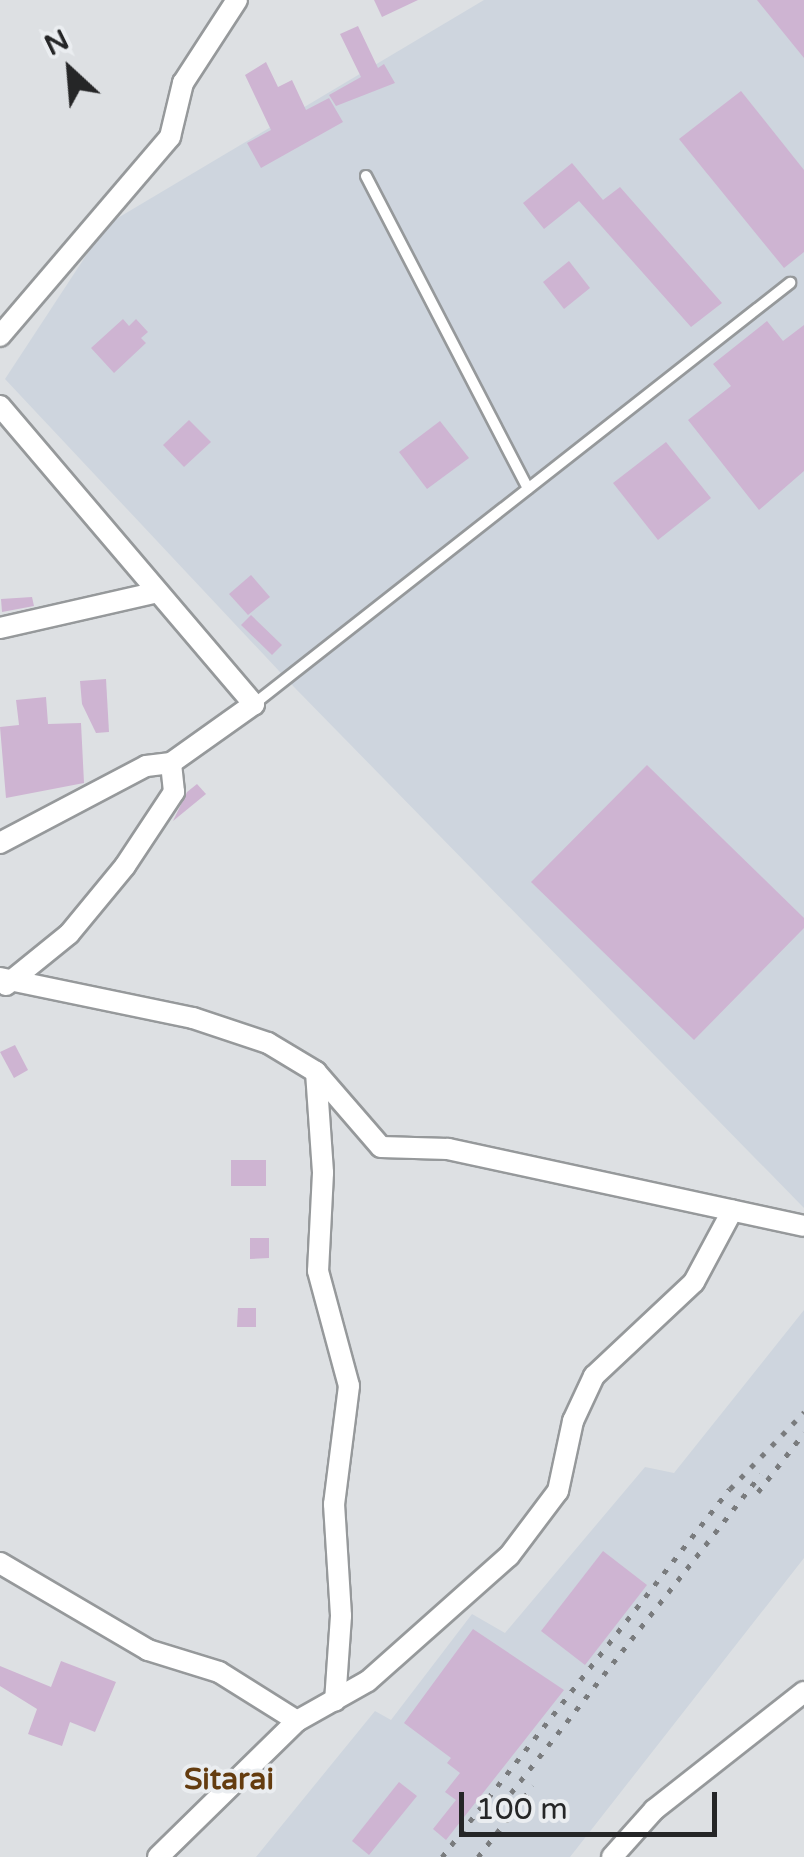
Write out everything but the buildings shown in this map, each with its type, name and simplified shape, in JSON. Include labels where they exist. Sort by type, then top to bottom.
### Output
[{"type":"street","points":[[0,336],[170,137],[183,84],[236,0]]},
{"type":"street","points":[[0,406],[254,704],[171,764],[146,766],[0,843]]},
{"type":"street","points":[[0,628],[158,592]]},
{"type":"street","points":[[4,982],[69,934],[125,866],[174,792],[171,764]]},
{"type":"street","points":[[4,982],[193,1018],[268,1043],[316,1072],[380,1147],[448,1148],[804,1226]]},
{"type":"street","points":[[316,1072],[323,1173],[318,1271],[349,1386],[334,1504],[341,1616],[335,1702]]},
{"type":"street","points":[[158,1857],[297,1721],[335,1702],[429,1630],[509,1556],[558,1491],[573,1421],[594,1376],[694,1282],[732,1210]]},
{"type":"street","points":[[0,1563],[148,1650],[219,1672],[297,1721]]},
{"type":"street","points":[[612,1857],[654,1810],[804,1692]]},
{"type":"lane","points":[[366,176],[528,488]]},
{"type":"lane","points":[[254,704],[790,283]]},
{"type":"shaded area","points":[[484,0],[804,0],[804,1208],[294,687],[5,379],[106,225]]},
{"type":"shaded area","points":[[804,1310],[804,1558],[570,1857],[256,1857],[375,1711],[391,1720],[472,1614],[505,1633],[645,1467],[674,1473]]},
{"type":"railway","points":[[442,1857],[730,1489],[804,1412]]},
{"type":"railway","points":[[758,1492],[804,1433]]},
{"type":"railway","points":[[511,1793],[761,1474]]},
{"type":"railway","points":[[478,1857],[533,1786]]},
{"type":"district","name":"Sitarai","points":[[229,1780]]}]
